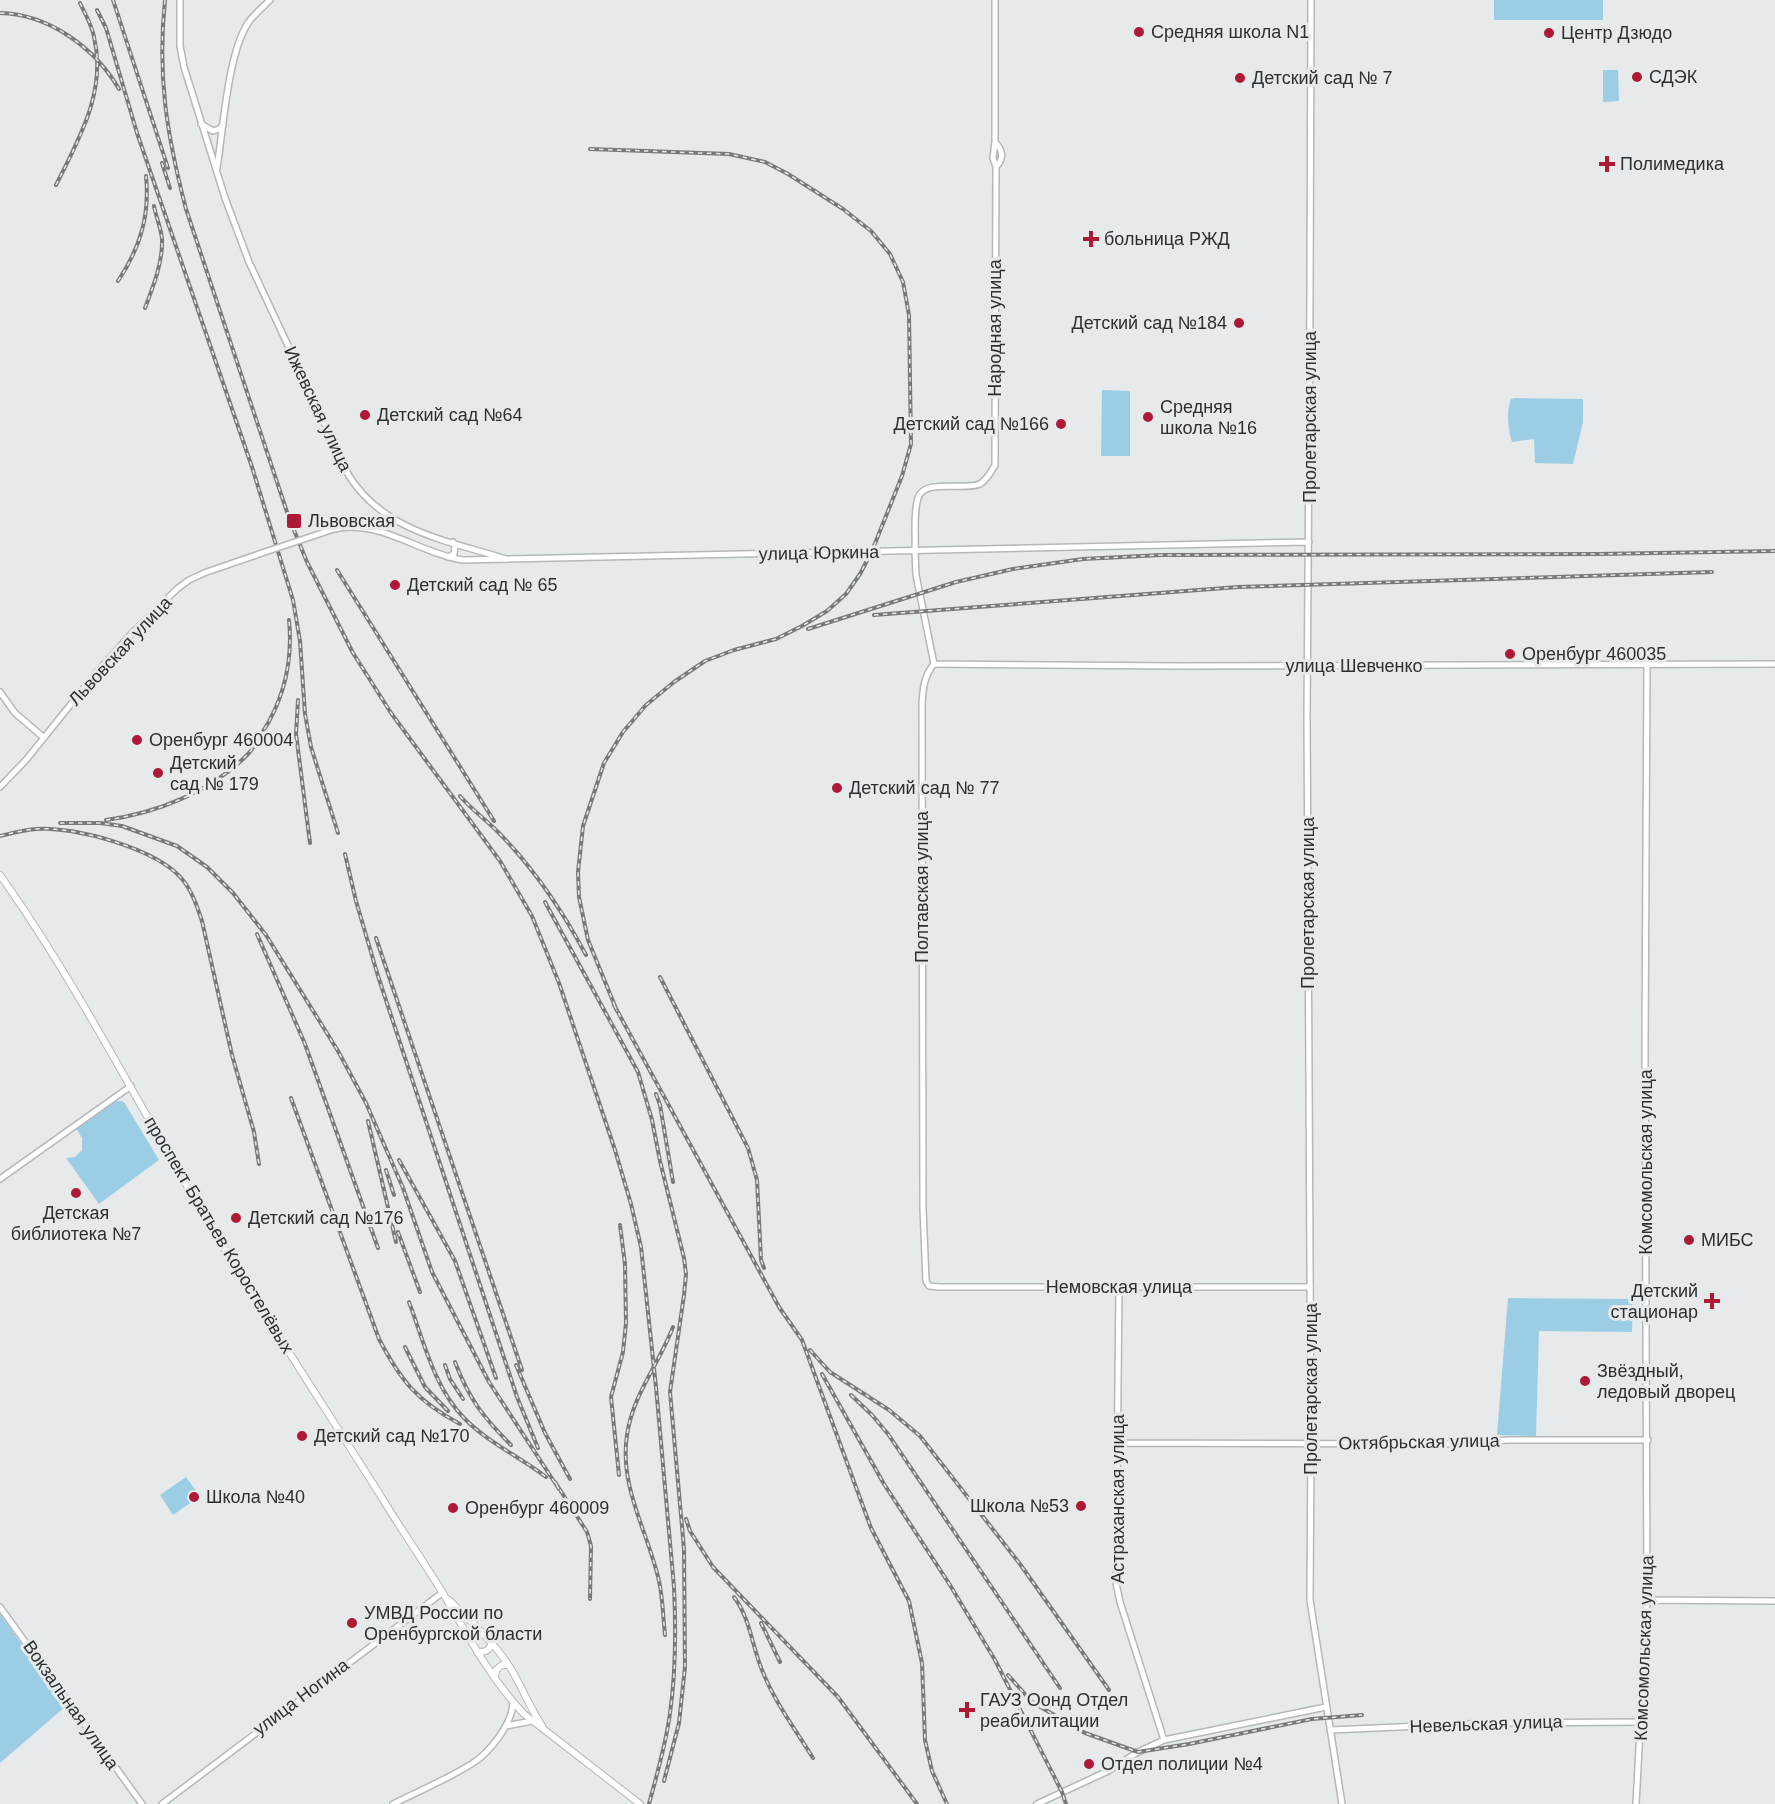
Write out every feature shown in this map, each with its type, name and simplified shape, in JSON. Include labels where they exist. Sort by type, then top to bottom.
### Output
[{"type":"main road","name":"Ижевская улица","points":[[180,0],[181,54],[216,171],[249,262],[349,476],[370,503],[388,517],[414,530],[508,559]]},
{"type":"main road","points":[[216,171],[235,56],[248,23],[270,0]]},
{"type":"main road","name":"Народная улица","points":[[915,551],[917,503],[920,493],[927,488],[980,484],[989,476],[995,465],[996,167],[993,158],[995,0]]},
{"type":"main road","name":"Пролетарская улица","points":[[1311,0],[1308,665],[1310,1600],[1342,1804]]},
{"type":"main road","points":[[200,123],[213,131],[223,125]]},
{"type":"main road","name":"улица Юркина","points":[[334,529],[350,527],[371,529],[447,557],[463,560],[1309,542]]},
{"type":"main road","name":"Львовская улица","points":[[0,787],[26,760],[141,623],[183,585],[204,573],[334,529]]},
{"type":"main road","points":[[447,557],[454,554],[453,542]]},
{"type":"main road","points":[[915,551],[920,594],[934,664]]},
{"type":"main road","name":"улица Шевченко","points":[[934,664],[1775,664]]},
{"type":"main road","name":"Полтавская улица","points":[[929,1286],[925,1276],[923,1208],[922,719],[924,681],[934,664]]},
{"type":"main road","name":"Комсомольская улица","points":[[1636,1804],[1647,1600],[1647,664]]},
{"type":"main road","points":[[0,692],[15,713],[43,737]]},
{"type":"main road","name":"проспект Братьев Коростелёвых","points":[[0,875],[57,960],[193,1196],[265,1315],[477,1652],[513,1702],[532,1720],[640,1804]]},
{"type":"main road","points":[[0,1179],[131,1086]]},
{"type":"main road","name":"Немовская улица","points":[[929,1286],[1310,1287]]},
{"type":"main road","name":"Астраханская улица","points":[[1119,1286],[1116,1583],[1164,1740]]},
{"type":"main road","name":"Октябрьская улица","points":[[1118,1443],[1446,1444],[1508,1440],[1648,1440]]},
{"type":"main road","name":"проспект Братьев Коростелёвых","points":[[442,1593],[492,1643],[508,1665],[531,1710],[546,1731]]},
{"type":"main road","name":"улица Ногина","points":[[162,1804],[442,1593]]},
{"type":"main road","points":[[1647,1600],[1775,1601]]},
{"type":"main road","name":"Вокзальная улица","points":[[0,1606],[142,1804]]},
{"type":"main road","points":[[477,1652],[485,1652],[490,1649],[492,1643]]},
{"type":"main road","points":[[495,1677],[496,1670],[502,1665],[508,1665]]},
{"type":"main road","points":[[393,1804],[474,1762],[506,1726],[511,1716],[513,1702]]},
{"type":"main road","points":[[1037,1804],[1108,1771],[1138,1752],[1164,1740],[1326,1707]]},
{"type":"main road","points":[[506,1726],[532,1720]]},
{"type":"main road","name":"Невельская улица","points":[[1330,1730],[1489,1723],[1641,1722]]},
{"type":"shaded area","points":[[1494,0],[1603,0],[1603,20],[1494,20]]},
{"type":"shaded area","points":[[1603,70],[1618,70],[1619,101],[1603,102]]},
{"type":"shaded area","points":[[1102,390],[1130,391],[1130,456],[1101,456]]},
{"type":"shaded area","points":[[1511,399],[1583,399],[1583,422],[1573,464],[1535,463],[1534,439],[1512,442],[1508,415]]},
{"type":"shaded area","points":[[115,1100],[124,1102],[159,1160],[99,1204],[66,1158],[75,1157],[82,1150],[82,1138],[76,1128]]},
{"type":"shaded area","points":[[1508,1298],[1633,1299],[1632,1332],[1539,1331],[1536,1436],[1497,1435]]},
{"type":"shaded area","points":[[186,1477],[200,1496],[173,1515],[160,1495]]},
{"type":"shaded area","points":[[0,1614],[66,1706],[0,1763]]},
{"type":"railway","points":[[113,0],[168,168]]},
{"type":"railway","points":[[165,0],[163,80],[165,106],[179,182],[289,518],[307,562],[353,653],[391,713],[500,861],[532,916],[559,983],[631,1204],[641,1247],[675,1603],[674,1666],[670,1713],[664,1748],[649,1804]]},
{"type":"railway","points":[[56,185],[89,114],[97,76],[93,33],[80,3]]},
{"type":"railway","points":[[97,10],[106,28],[137,133],[252,467],[293,600],[300,641],[305,714],[311,747],[338,833]]},
{"type":"railway","points":[[0,13],[36,20],[69,36],[97,60],[119,89]]},
{"type":"railway","points":[[590,149],[729,154],[765,162],[843,209],[871,231],[890,254],[903,282],[909,315],[911,444],[902,476],[872,551],[860,574],[846,594],[827,611],[802,626],[776,639],[734,650],[705,661],[674,682],[646,705],[623,732],[604,763],[583,826],[578,872],[579,897],[588,940],[617,1011]]},
{"type":"railway","points":[[162,163],[170,188]]},
{"type":"railway","points":[[118,281],[126,269],[142,231],[146,205],[146,176]]},
{"type":"railway","points":[[145,308],[157,274],[162,248],[154,206]]},
{"type":"railway","points":[[808,629],[956,582],[1013,569],[1083,559],[1161,555],[1598,554],[1775,551]]},
{"type":"railway","points":[[337,570],[494,821]]},
{"type":"railway","points":[[874,615],[1238,587],[1712,572]]},
{"type":"railway","points":[[106,820],[145,812],[183,798],[219,779],[249,753],[270,720],[281,693],[290,650],[289,620]]},
{"type":"railway","points":[[298,700],[296,734],[310,843]]},
{"type":"railway","points":[[460,796],[497,831],[535,874],[557,905],[586,955]]},
{"type":"railway","points":[[60,823],[100,823],[122,826],[177,846],[207,867],[233,893],[266,935],[338,1051],[366,1103],[403,1188],[432,1272],[489,1382],[559,1489]]},
{"type":"railway","points":[[0,836],[36,829],[72,831],[93,836],[135,849],[154,858],[170,868],[186,884],[202,921],[232,1055],[254,1132],[259,1164]]},
{"type":"railway","points":[[345,854],[378,976],[517,1397],[538,1448]]},
{"type":"railway","points":[[545,902],[638,1072],[652,1120],[684,1258],[686,1274],[684,1295],[670,1392],[684,1549],[685,1667],[679,1723],[664,1781]]},
{"type":"railway","points":[[257,934],[305,1044],[378,1248]]},
{"type":"railway","points":[[376,938],[522,1370]]},
{"type":"railway","points":[[660,977],[748,1148],[757,1180],[761,1260],[764,1268]]},
{"type":"railway","points":[[614,1005],[779,1307],[802,1340],[871,1528],[909,1601],[922,1663],[925,1740],[932,1771],[947,1804]]},
{"type":"railway","points":[[656,1094],[660,1105],[673,1182]]},
{"type":"railway","points":[[291,1098],[379,1339],[395,1367],[412,1389],[432,1407],[460,1424]]},
{"type":"railway","points":[[368,1121],[396,1242]]},
{"type":"railway","points":[[399,1160],[455,1261],[496,1378]]},
{"type":"railway","points":[[386,1170],[394,1195]]},
{"type":"railway","points":[[619,1475],[611,1397],[623,1352],[626,1323],[625,1264],[620,1225]]},
{"type":"railway","points":[[398,1232],[420,1292]]},
{"type":"railway","points":[[409,1302],[437,1378],[454,1406],[483,1435],[546,1477]]},
{"type":"railway","points":[[665,1635],[659,1581],[631,1491],[626,1454],[627,1435],[635,1406],[673,1327]]},
{"type":"railway","points":[[405,1347],[425,1387],[448,1411]]},
{"type":"railway","points":[[810,1350],[830,1372],[889,1410],[920,1436],[1020,1564],[1109,1690]]},
{"type":"railway","points":[[455,1362],[478,1407],[511,1445]]},
{"type":"railway","points":[[445,1365],[450,1379],[463,1399]]},
{"type":"railway","points":[[516,1365],[545,1433],[570,1479]]},
{"type":"railway","points":[[822,1374],[884,1484],[950,1585],[995,1660],[1066,1804]]},
{"type":"railway","points":[[851,1395],[888,1434],[1060,1688]]},
{"type":"railway","points":[[555,1482],[587,1532],[591,1546],[590,1599]]},
{"type":"railway","points":[[686,1519],[690,1531],[713,1567],[838,1697],[917,1804]]},
{"type":"railway","points":[[734,1597],[744,1614],[767,1681],[813,1758]]},
{"type":"railway","points":[[761,1623],[780,1662]]},
{"type":"railway","points":[[1008,1675],[1032,1702],[1085,1733],[1138,1752],[1312,1719],[1362,1715]]},
{"type":"place","name":"Средняя школа N1","points":[[1139,32]]},
{"type":"place","name":"Центр Дзюдо","points":[[1549,33]]},
{"type":"place","name":"СДЭК","points":[[1637,77]]},
{"type":"place","name":"Детский сад № 7","points":[[1240,78]]},
{"type":"place","name":"Полимедика","points":[[1607,164]]},
{"type":"place","name":"больница РЖД","points":[[1091,239]]},
{"type":"place","name":"Детский сад №184","points":[[1239,323]]},
{"type":"place","name":"Детский сад №64","points":[[365,415]]},
{"type":"place","name":"Средняя школа №16","points":[[1148,417]]},
{"type":"place","name":"Детский сад №166","points":[[1061,424]]},
{"type":"place","name":"Львовская","points":[[294,521]]},
{"type":"place","name":"Детский сад № 65","points":[[395,585]]},
{"type":"place","name":"Оренбург 460035","points":[[1510,654]]},
{"type":"place","name":"Оренбург 460004","points":[[137,740]]},
{"type":"place","name":"Детский сад № 179","points":[[158,773]]},
{"type":"place","name":"Детский сад № 77","points":[[837,788]]},
{"type":"place","name":"Детская библиотека №7","points":[[76,1193]]},
{"type":"place","name":"Детский сад №176","points":[[236,1218]]},
{"type":"place","name":"МИБС","points":[[1689,1240]]},
{"type":"place","name":"Детский стационар","points":[[1712,1301]]},
{"type":"place","name":"Звёздный, ледовый дворец","points":[[1585,1381]]},
{"type":"place","name":"Детский сад №170","points":[[302,1436]]},
{"type":"place","name":"Школа №40","points":[[194,1497]]},
{"type":"place","name":"Школа №53","points":[[1081,1506]]},
{"type":"place","name":"Оренбург 460009","points":[[453,1508]]},
{"type":"place","name":"УМВД России по Оренбургской бласти","points":[[352,1623]]},
{"type":"place","name":"ГАУЗ Оонд Отдел реабилитации","points":[[967,1710]]},
{"type":"place","name":"Отдел полиции №4","points":[[1089,1764]]}]
